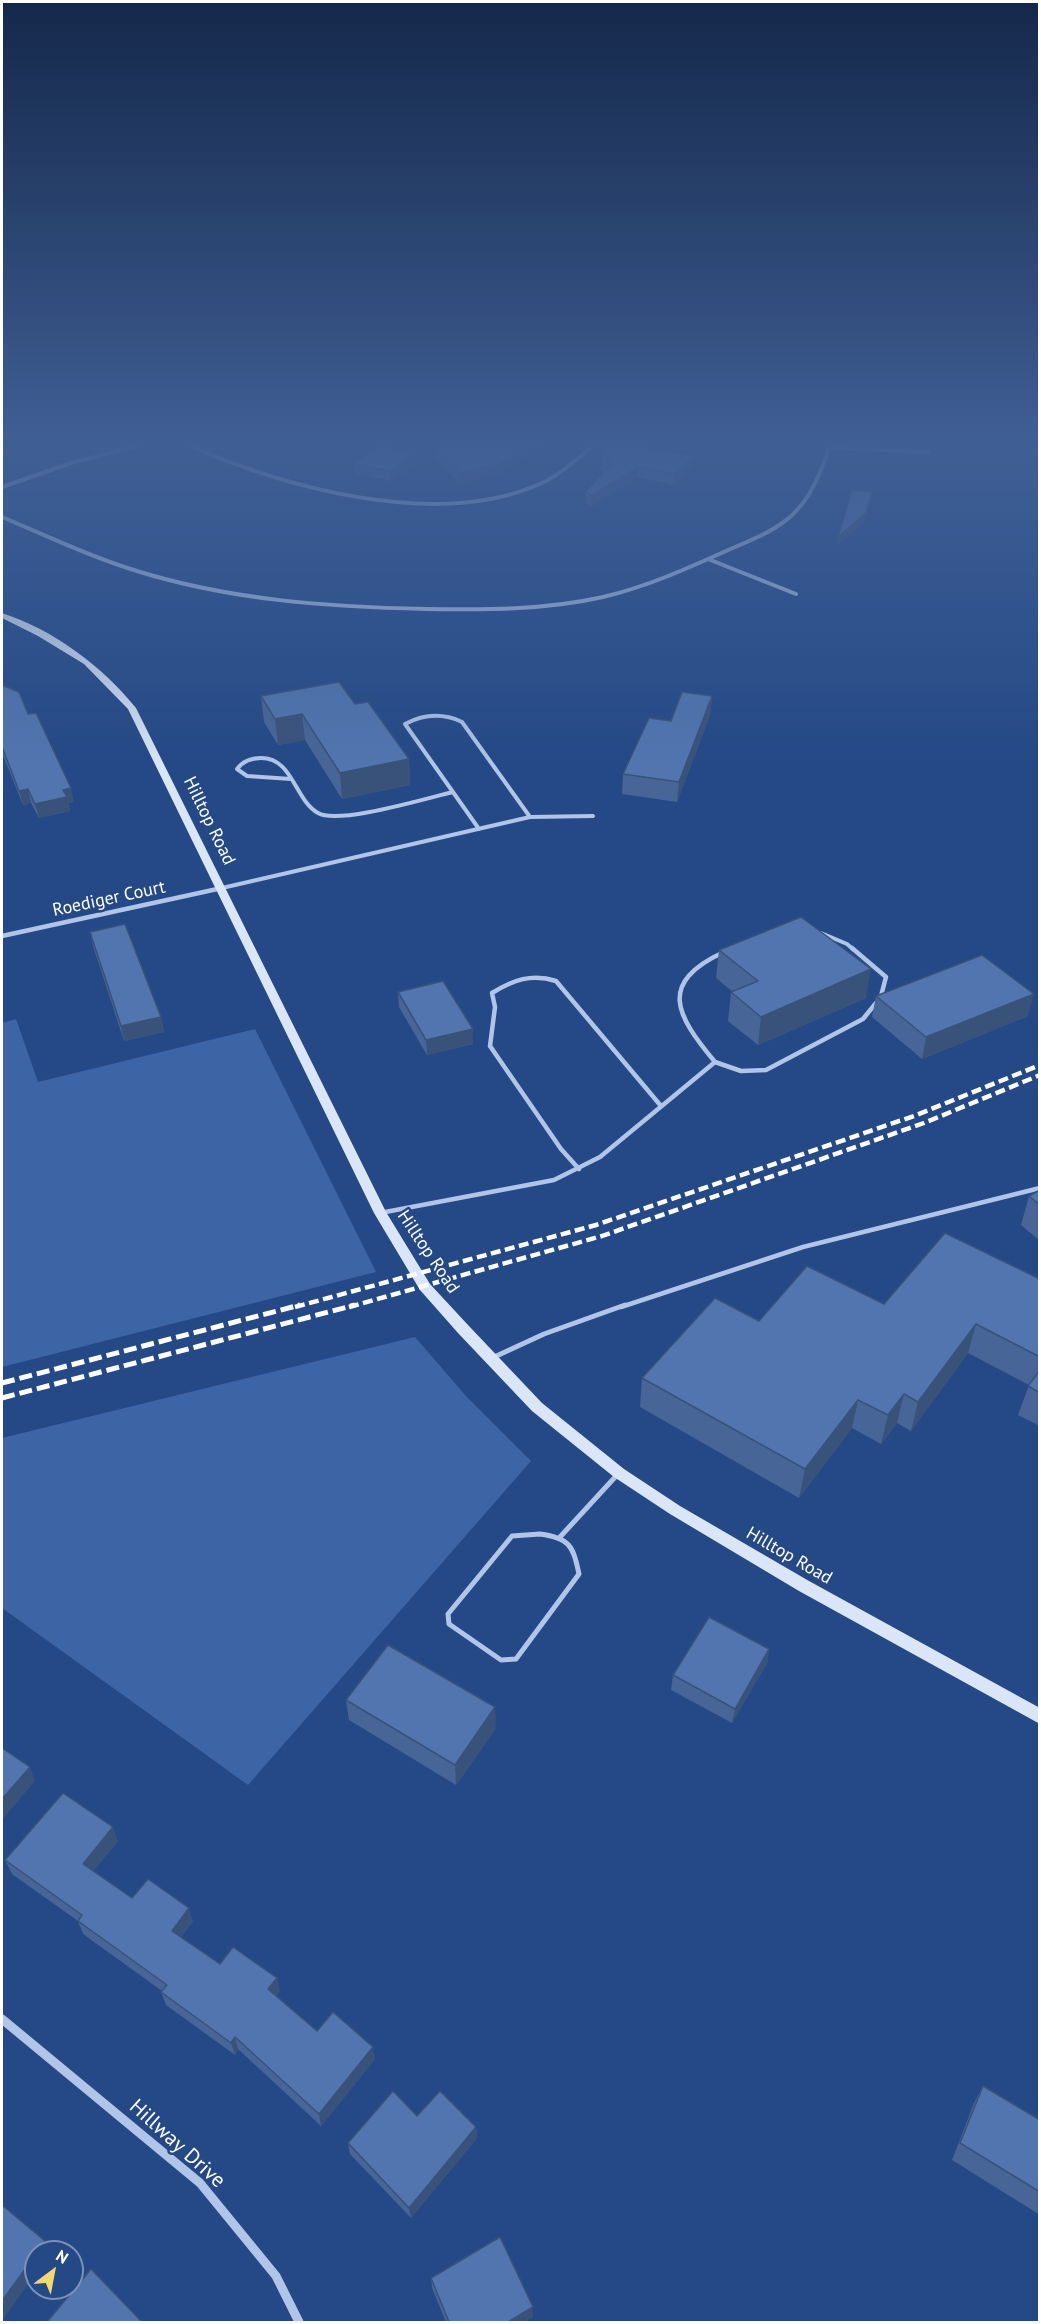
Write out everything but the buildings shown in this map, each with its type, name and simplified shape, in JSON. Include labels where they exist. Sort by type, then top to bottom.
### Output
[{"type":"main road","name":"Hilltop Road","points":[[2,615],[41,634],[87,662],[132,708],[380,1213],[425,1287],[490,1359],[537,1407],[619,1473],[675,1510],[804,1586],[1040,1717]]},
{"type":"street","points":[[88,550],[156,577],[251,597],[385,609],[467,609],[574,602],[624,591],[727,550]]},
{"type":"street","points":[[708,559],[796,594]]},
{"type":"street","name":"Roediger Court","points":[[2,936],[222,888]]},
{"type":"street","name":"Hillway Drive","points":[[2,2019],[200,2183],[276,2276],[299,2322]]},
{"type":"lane","points":[[479,829],[405,724],[413,719],[433,715],[454,718],[462,722],[530,817]]},
{"type":"lane","points":[[291,779],[247,776],[237,769],[246,760],[271,758],[284,765],[291,779],[299,795],[318,814],[333,816],[349,816],[453,792]]},
{"type":"lane","points":[[222,888],[530,817],[593,816]]},
{"type":"lane","points":[[727,951],[706,958],[692,968],[683,982],[678,1004],[692,1035],[715,1062],[741,1071],[766,1070],[863,1019],[876,1005],[883,992],[886,977],[847,944],[811,931]]},
{"type":"lane","points":[[579,1169],[561,1149],[490,1046],[495,1007],[492,993],[501,986],[529,975],[544,976],[556,981],[661,1106]]},
{"type":"lane","points":[[380,1213],[554,1180],[579,1169],[616,1145],[715,1062]]},
{"type":"lane","points":[[490,1359],[544,1334],[803,1247],[1040,1188]]},
{"type":"lane","points":[[560,1537],[619,1473]]},
{"type":"lane","points":[[540,1534],[560,1537],[574,1552],[579,1574],[516,1659],[501,1660],[450,1624],[448,1614],[512,1536],[540,1534]]},
{"type":"shaded area","points":[[16,1019],[38,1082],[255,1029],[376,1272],[2,1367],[2,1023]]},
{"type":"shaded area","points":[[415,1337],[466,1396],[531,1461],[248,1785],[2,1608],[2,1438]]},
{"type":"railway","points":[[295,1307],[596,1225],[914,1116],[1040,1065]]},
{"type":"railway","points":[[349,1307],[602,1236],[924,1123],[1040,1075]]},
{"type":"railway","points":[[2,1383],[300,1305]]},
{"type":"railway","points":[[2,1398],[355,1305]]}]
